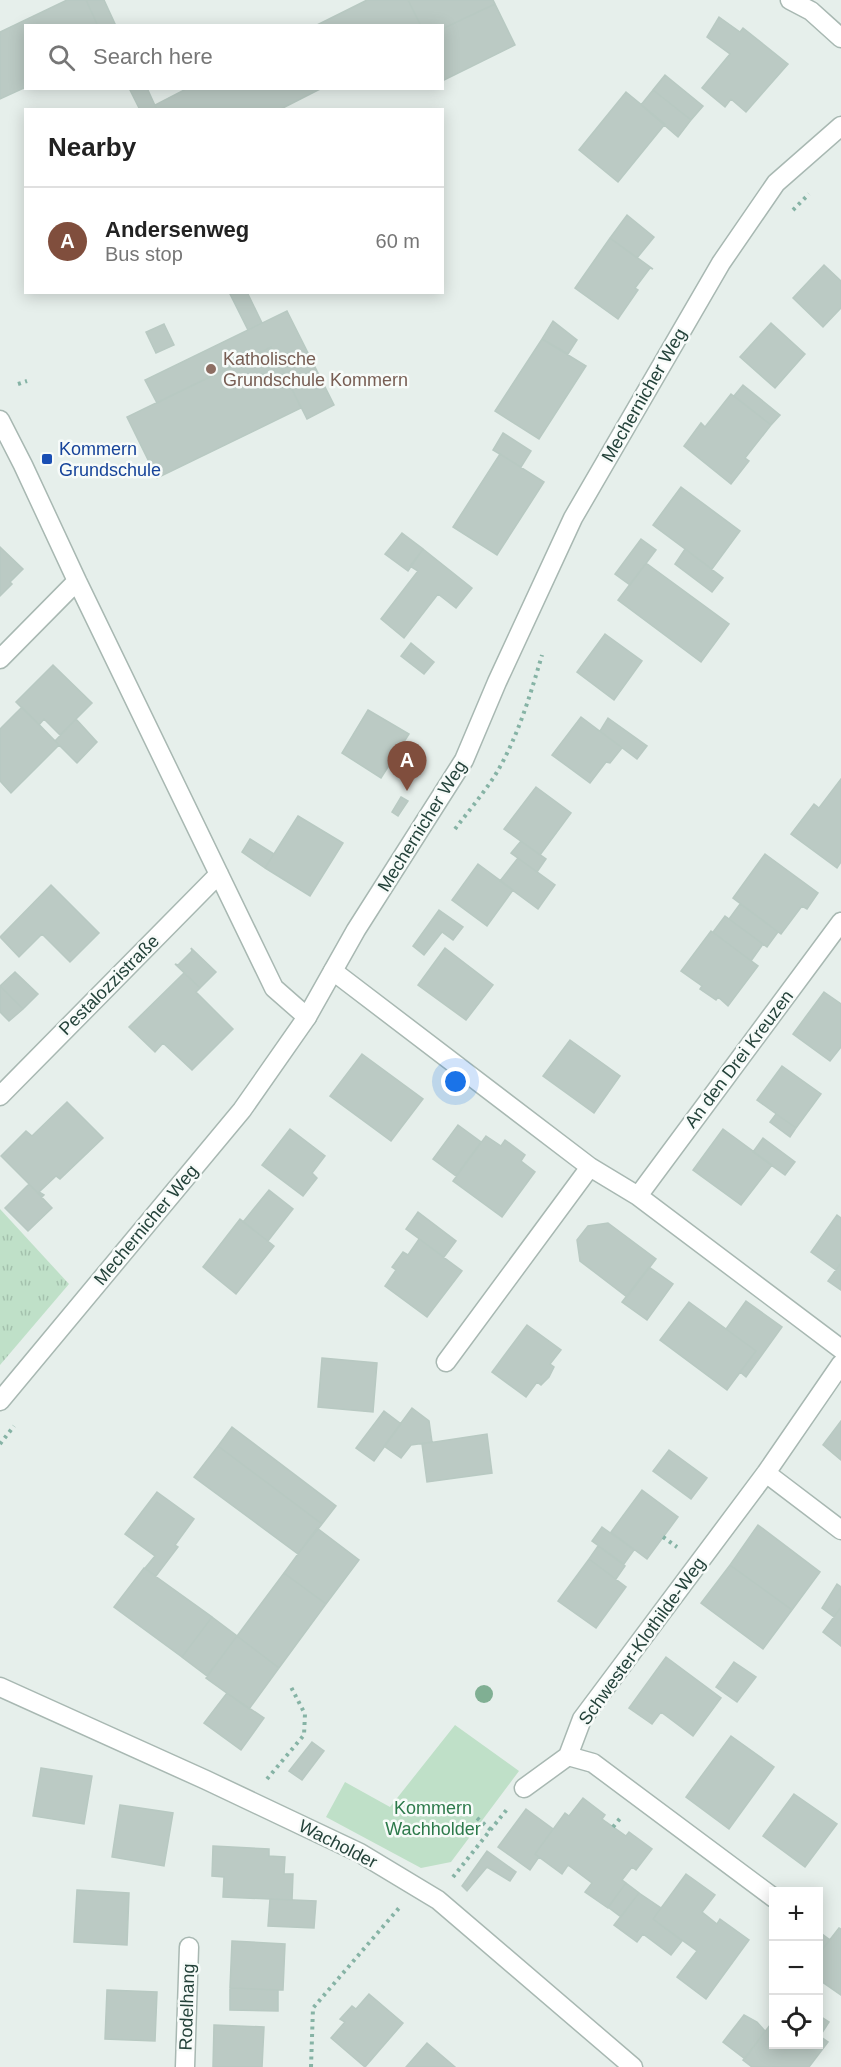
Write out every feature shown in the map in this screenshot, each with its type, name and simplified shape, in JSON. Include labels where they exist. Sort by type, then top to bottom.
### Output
[{"type":"street","points":[[790,0],[811,11],[841,38]]},
{"type":"street","name":"Mechernicher Weg","points":[[0,1401],[242,1110],[307,1017],[356,930],[464,760],[497,682],[573,518],[721,263],[776,183],[841,126]]},
{"type":"street","points":[[0,420],[24,465],[77,581],[274,988],[307,1017]]},
{"type":"street","points":[[0,659],[77,581]]},
{"type":"street","name":"Pestalozzistraße","points":[[0,1096],[219,874]]},
{"type":"street","name":"An den Drei Kreuzen","points":[[638,1196],[841,922]]},
{"type":"street","points":[[333,971],[590,1167],[638,1196],[841,1349]]},
{"type":"street","points":[[446,1362],[590,1167]]},
{"type":"street","name":"Schwester-Klothilde-Weg","points":[[568,1756],[582,1719],[766,1473],[841,1364]]},
{"type":"street","points":[[766,1473],[841,1530]]},
{"type":"street","name":"Wacholder","points":[[0,1687],[360,1852],[438,1900],[633,2067]]},
{"type":"street","points":[[524,1788],[568,1756],[593,1763],[769,1894]]},
{"type":"street","name":"Rodelhang","points":[[185,2067],[189,1947]]},
{"type":"path","points":[[18,384],[27,381]]},
{"type":"path","points":[[249,1800],[304,1735],[305,1714],[291,1687]]},
{"type":"path","points":[[438,1900],[524,1788]]},
{"type":"path","points":[[477,1818],[491,1830]]},
{"type":"path","points":[[311,2067],[313,2008],[419,1888]]},
{"type":"green space","points":[[0,1209],[69,1284],[0,1365]]},
{"type":"green space","name":"Kommern Wachholder","points":[[455,1725],[519,1771],[451,1862],[421,1868],[326,1817],[345,1782],[390,1807]]},
{"type":"building","points":[[67,0],[86,0],[97,24],[24,24],[24,88],[0,99],[0,32]]},
{"type":"building","points":[[86,0],[104,0],[115,24],[97,24]]},
{"type":"building","points":[[367,0],[408,0],[420,24],[319,24]]},
{"type":"building","points":[[408,0],[493,0],[495,4],[444,28],[444,24],[420,24]]},
{"type":"building","points":[[495,4],[515,45],[444,80],[444,28]]},
{"type":"building","points":[[719,17],[740,32],[743,28],[788,64],[746,112],[731,99],[725,107],[702,88],[730,54],[707,37]]},
{"type":"building","points":[[665,75],[703,106],[691,120],[653,90]]},
{"type":"building","points":[[130,90],[148,90],[156,108],[139,108]]},
{"type":"building","points":[[184,90],[318,90],[283,108],[156,108],[155,105]]},
{"type":"building","points":[[653,90],[691,120],[678,137],[641,105]]},
{"type":"building","points":[[626,92],[665,124],[618,182],[579,150]]},
{"type":"building","points":[[627,215],[654,237],[637,258],[610,238]]},
{"type":"building","points":[[610,238],[653,269],[650,268],[635,288],[638,290],[618,319],[575,288]]},
{"type":"building","points":[[824,265],[841,281],[841,308],[823,327],[793,298]]},
{"type":"building","points":[[230,294],[248,294],[262,323],[248,330]]},
{"type":"building","points":[[287,311],[334,405],[307,419],[271,347],[157,403],[145,380]]},
{"type":"building","points":[[553,321],[577,340],[568,354],[542,339]]},
{"type":"building","points":[[771,323],[805,354],[775,388],[740,357]]},
{"type":"building","points":[[164,324],[174,345],[156,353],[146,332]]},
{"type":"building","points":[[542,339],[586,366],[539,439],[495,411]]},
{"type":"building","points":[[271,347],[301,408],[157,478],[127,417]]},
{"type":"building","points":[[743,385],[780,415],[771,425],[734,396]]},
{"type":"building","points":[[731,394],[771,425],[745,458],[749,461],[731,484],[684,446],[701,423],[705,427]]},
{"type":"building","points":[[503,433],[531,451],[521,467],[493,450]]},
{"type":"building","points":[[500,454],[544,482],[497,555],[453,527]]},
{"type":"building","points":[[681,487],[740,531],[712,569],[653,525]]},
{"type":"building","points":[[402,533],[423,549],[408,571],[385,554]]},
{"type":"building","points":[[641,539],[656,550],[630,585],[615,574]]},
{"type":"building","points":[[0,547],[23,569],[0,596]]},
{"type":"building","points":[[423,549],[472,588],[456,608],[438,594],[404,638],[381,619],[418,571],[410,566]]},
{"type":"building","points":[[685,549],[723,578],[712,592],[675,564]]},
{"type":"building","points":[[646,563],[729,624],[701,662],[618,600]]},
{"type":"building","points":[[605,634],[642,661],[614,700],[577,672]]},
{"type":"building","points":[[411,643],[434,662],[424,674],[401,656]]},
{"type":"building","points":[[53,665],[92,703],[60,735],[44,719],[39,725],[16,702]]},
{"type":"building","points":[[22,707],[59,745],[11,793],[0,781],[0,729]]},
{"type":"building","points":[[368,710],[409,734],[381,778],[342,753]]},
{"type":"building","points":[[581,717],[622,748],[610,763],[606,762],[590,783],[552,755]]},
{"type":"building","points":[[608,718],[647,746],[637,759],[600,731]]},
{"type":"building","points":[[76,719],[97,742],[77,763],[55,741]]},
{"type":"building","points":[[841,779],[841,862],[837,868],[791,834],[814,804],[819,808]]},
{"type":"building","points":[[536,787],[571,813],[540,855],[504,829]]},
{"type":"building","points":[[401,797],[408,801],[398,816],[392,812]]},
{"type":"building","points":[[298,816],[343,843],[310,896],[265,868]]},
{"type":"building","points":[[250,839],[274,854],[265,868],[242,852]]},
{"type":"building","points":[[521,841],[546,859],[537,872],[511,853]]},
{"type":"building","points":[[765,854],[818,893],[807,909],[802,906],[781,934],[733,898]]},
{"type":"building","points":[[518,858],[555,885],[538,909],[500,881]]},
{"type":"building","points":[[478,864],[513,890],[487,926],[452,900]]},
{"type":"building","points":[[51,885],[99,933],[70,962],[42,934],[19,957],[0,937]]},
{"type":"building","points":[[740,904],[778,932],[767,947],[729,919]]},
{"type":"building","points":[[439,910],[463,927],[453,940],[442,932],[424,955],[413,946]]},
{"type":"building","points":[[725,916],[763,944],[751,961],[713,932]]},
{"type":"building","points":[[711,931],[758,966],[728,1006],[718,997],[716,1000],[700,989],[702,986],[681,971]]},
{"type":"building","points":[[191,948],[216,972],[200,988],[175,964],[178,965],[192,951]]},
{"type":"building","points":[[445,948],[493,985],[466,1020],[418,985]]},
{"type":"building","points":[[15,972],[38,994],[23,1009],[0,986]]},
{"type":"building","points":[[184,973],[200,988],[196,992],[233,1029],[192,1070],[163,1043],[155,1052],[129,1027]]},
{"type":"building","points":[[0,986],[23,1009],[9,1021],[0,1012]]},
{"type":"building","points":[[824,992],[841,1004],[841,1047],[830,1061],[793,1034]]},
{"type":"building","points":[[570,1040],[620,1076],[594,1113],[543,1076]]},
{"type":"building","points":[[362,1054],[423,1099],[391,1141],[330,1096]]},
{"type":"building","points":[[782,1066],[821,1094],[796,1128],[757,1100]]},
{"type":"building","points":[[67,1102],[103,1138],[60,1179],[56,1176],[39,1192],[44,1195],[42,1197],[1,1156],[26,1131],[32,1136]]},
{"type":"building","points":[[776,1114],[796,1128],[790,1137],[770,1122]]},
{"type":"building","points":[[458,1125],[481,1142],[456,1176],[433,1159]]},
{"type":"building","points":[[290,1129],[325,1156],[312,1173],[317,1178],[303,1196],[262,1165]]},
{"type":"building","points":[[723,1129],[772,1165],[741,1205],[693,1170]]},
{"type":"building","points":[[486,1136],[501,1146],[505,1140],[525,1155],[521,1161],[535,1172],[502,1217],[453,1181]]},
{"type":"building","points":[[763,1138],[795,1162],[785,1175],[753,1152]]},
{"type":"building","points":[[29,1184],[52,1208],[28,1231],[5,1208]]},
{"type":"building","points":[[269,1190],[293,1209],[268,1241],[243,1222]]},
{"type":"building","points":[[418,1212],[456,1241],[444,1257],[406,1229]]},
{"type":"building","points":[[837,1215],[841,1218],[841,1263],[836,1270],[811,1252]]},
{"type":"building","points":[[240,1219],[274,1246],[236,1294],[203,1267]]},
{"type":"building","points":[[608,1223],[656,1259],[627,1297],[580,1261],[577,1240],[588,1226]]},
{"type":"building","points":[[419,1239],[462,1271],[427,1317],[385,1286],[396,1270],[392,1267],[403,1252],[408,1255]]},
{"type":"building","points":[[841,1263],[841,1290],[828,1281]]},
{"type":"building","points":[[649,1267],[673,1284],[647,1320],[622,1302]]},
{"type":"building","points":[[746,1301],[782,1327],[746,1377],[740,1372],[756,1351],[726,1329]]},
{"type":"building","points":[[689,1302],[756,1351],[727,1390],[660,1340]]},
{"type":"building","points":[[527,1325],[561,1350],[550,1364],[554,1367],[549,1377],[541,1385],[537,1382],[526,1397],[492,1372]]},
{"type":"building","points":[[322,1358],[377,1363],[373,1412],[318,1407]]},
{"type":"building","points":[[412,1408],[429,1421],[432,1442],[411,1445],[401,1458],[384,1446]]},
{"type":"building","points":[[384,1411],[401,1424],[374,1461],[356,1448]]},
{"type":"building","points":[[841,1421],[841,1460],[823,1445]]},
{"type":"building","points":[[232,1427],[336,1506],[322,1524],[218,1446]]},
{"type":"building","points":[[487,1434],[492,1473],[427,1482],[422,1444]]},
{"type":"building","points":[[218,1446],[322,1524],[298,1554],[194,1477]]},
{"type":"building","points":[[669,1450],[707,1478],[691,1499],[653,1471]]},
{"type":"building","points":[[642,1490],[678,1517],[647,1559],[611,1532]]},
{"type":"building","points":[[157,1492],[194,1519],[175,1545],[178,1547],[156,1576],[145,1568],[155,1556],[125,1534]]},
{"type":"building","points":[[758,1525],[820,1572],[792,1610],[730,1565]]},
{"type":"building","points":[[602,1527],[634,1550],[624,1564],[592,1541]]},
{"type":"building","points":[[317,1528],[359,1560],[326,1604],[284,1573]]},
{"type":"building","points":[[598,1546],[625,1566],[616,1579],[589,1559]]},
{"type":"building","points":[[589,1559],[626,1587],[596,1628],[558,1601]]},
{"type":"building","points":[[730,1565],[792,1610],[763,1649],[701,1603]]},
{"type":"building","points":[[144,1568],[212,1617],[182,1657],[114,1607]]},
{"type":"building","points":[[284,1573],[326,1604],[279,1668],[237,1636]]},
{"type":"building","points":[[837,1584],[841,1587],[841,1607],[834,1617],[822,1608]]},
{"type":"building","points":[[841,1607],[841,1646],[823,1632]]},
{"type":"building","points":[[212,1617],[237,1636],[207,1676],[182,1657]]},
{"type":"building","points":[[237,1636],[279,1668],[249,1709],[206,1678]]},
{"type":"building","points":[[666,1657],[721,1698],[693,1736],[661,1712],[652,1724],[629,1708]]},
{"type":"building","points":[[734,1662],[756,1677],[737,1702],[716,1687]]},
{"type":"building","points":[[227,1693],[264,1718],[241,1750],[204,1723]]},
{"type":"building","points":[[731,1736],[774,1767],[729,1829],[686,1797]]},
{"type":"building","points":[[312,1742],[324,1751],[302,1780],[289,1771]]},
{"type":"building","points":[[41,1768],[92,1776],[84,1824],[33,1816]]},
{"type":"building","points":[[794,1794],[837,1824],[805,1867],[763,1836]]},
{"type":"building","points":[[583,1798],[605,1815],[602,1819],[626,1836],[629,1832],[652,1849],[636,1870],[632,1867],[622,1880],[626,1883],[608,1908],[585,1892],[592,1883],[568,1865],[562,1874],[535,1854],[565,1813],[569,1816]]},
{"type":"building","points":[[120,1805],[173,1813],[164,1866],[112,1857]]},
{"type":"building","points":[[526,1809],[553,1829],[535,1854],[539,1857],[530,1870],[498,1847]]},
{"type":"building","points":[[213,1846],[269,1849],[269,1856],[285,1857],[284,1874],[293,1874],[292,1900],[223,1897],[224,1877],[212,1876]]},
{"type":"building","points":[[487,1851],[516,1872],[510,1881],[487,1867],[467,1891],[462,1886]]},
{"type":"building","points":[[686,1874],[715,1895],[702,1912],[717,1924],[720,1919],[749,1940],[706,1999],[677,1977],[697,1951],[653,1919]]},
{"type":"building","points":[[626,1883],[639,1893],[621,1917],[608,1907]]},
{"type":"building","points":[[77,1890],[129,1893],[127,1945],[74,1942]]},
{"type":"building","points":[[639,1893],[661,1908],[653,1919],[682,1941],[671,1955],[643,1934],[637,1942],[614,1925]]},
{"type":"building","points":[[270,1899],[316,1901],[314,1928],[268,1926]]},
{"type":"building","points":[[839,1928],[841,1929],[841,1995],[823,1982],[823,1949]]},
{"type":"building","points":[[823,1935],[830,1940],[823,1949]]},
{"type":"building","points":[[232,1941],[285,1944],[283,1990],[230,1988]]},
{"type":"building","points":[[230,1988],[278,1990],[278,2011],[230,2010]]},
{"type":"building","points":[[107,1990],[157,1992],[155,2041],[105,2039]]},
{"type":"building","points":[[369,1994],[403,2023],[365,2067],[331,2038],[345,2022],[340,2019],[352,2006],[356,2009]]},
{"type":"building","points":[[744,2015],[757,2022],[765,2031],[745,2059],[723,2042]]},
{"type":"building","points":[[823,2018],[829,2022],[823,2031]]},
{"type":"building","points":[[214,2025],[264,2027],[262,2067],[213,2067]]},
{"type":"building","points":[[769,2026],[769,2049],[823,2049],[809,2067],[752,2067],[743,2060]]},
{"type":"building","points":[[823,2038],[828,2042],[823,2049]]},
{"type":"building","points":[[427,2043],[455,2067],[406,2067]]},
{"type":"place","name":"Katholische Grundschule Kommern","points":[[211,369]]},
{"type":"place","name":"Kommern Grundschule","points":[[47,459]]},
{"type":"place","name":"Andersenweg","points":[[407,791]]}]
